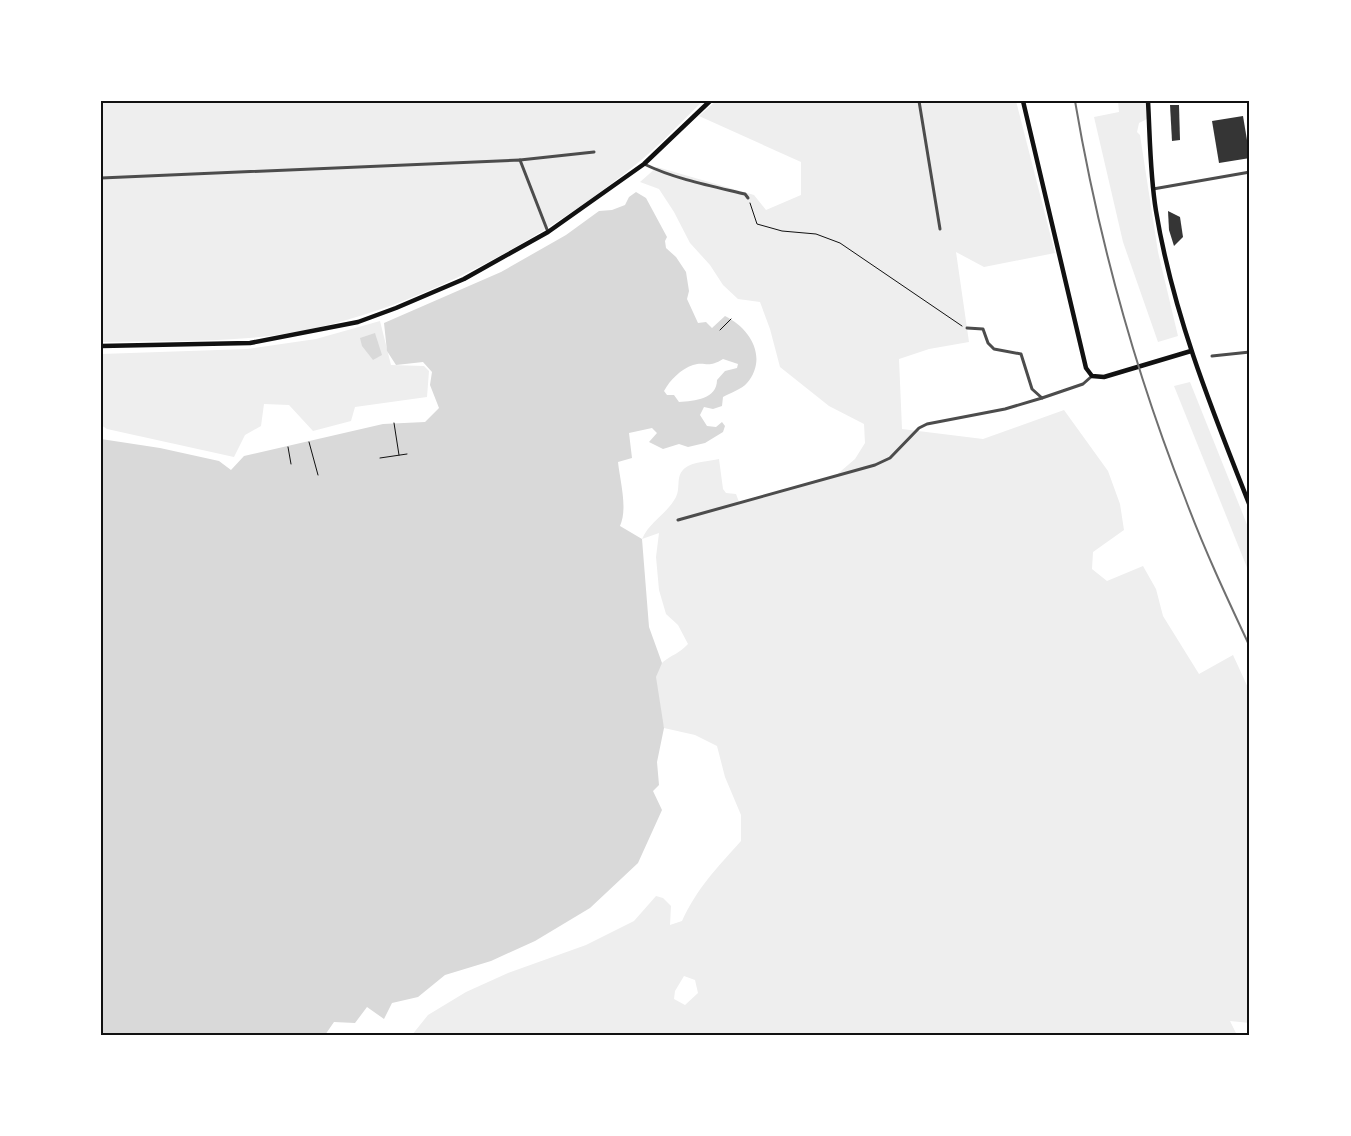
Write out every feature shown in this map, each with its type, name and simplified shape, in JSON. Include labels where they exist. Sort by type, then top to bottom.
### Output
[{"type":"main road","points":[[101,346],[250,343],[358,322],[464,279],[548,232],[644,164],[710,101]]},
{"type":"main road","points":[[1023,101],[1086,368],[1092,376],[1104,377],[1191,351]]},
{"type":"main road","points":[[1148,101],[1153,189],[1170,275],[1191,351],[1250,506]]},
{"type":"street","points":[[919,101],[940,229]]},
{"type":"street","points":[[101,178],[520,160],[594,152]]},
{"type":"street","points":[[520,160],[548,232]]},
{"type":"street","points":[[644,164],[659,171],[699,183],[745,194],[748,198]]},
{"type":"street","points":[[1153,189],[1250,172]]},
{"type":"street","points":[[967,328],[983,329],[988,343],[994,349],[1020,354],[1032,389],[1042,398]]},
{"type":"street","points":[[1212,356],[1250,352]]},
{"type":"street","points":[[678,520],[875,465],[890,458],[919,428],[932,423],[1005,409],[1042,398],[1083,384],[1092,376]]},
{"type":"path","points":[[748,198],[757,224],[782,230],[816,234],[840,243],[942,314],[967,328]]},
{"type":"path","points":[[720,330],[731,319]]},
{"type":"path","points":[[394,424],[399,455]]},
{"type":"path","points":[[309,442],[318,475]]},
{"type":"path","points":[[288,447],[291,464]]},
{"type":"path","points":[[380,458],[406,454]]},
{"type":"shaded area","points":[[101,101],[703,101],[640,161],[599,193],[554,224],[456,278],[405,300],[353,318],[301,331],[231,339],[101,342]]},
{"type":"shaded area","points":[[716,101],[1016,101],[1055,253],[984,267],[956,252],[969,342],[929,349],[899,359],[902,429],[983,439],[1064,410],[1108,471],[1120,504],[1124,530],[1093,552],[1092,569],[1107,581],[1143,566],[1156,589],[1163,616],[1199,674],[1233,655],[1250,692],[1250,1023],[1230,1021],[1237,1035],[412,1035],[428,1015],[466,992],[508,973],[586,945],[634,921],[656,896],[663,898],[671,906],[670,925],[682,921],[701,888],[741,841],[741,815],[725,777],[717,746],[695,735],[664,728],[656,694],[656,676],[663,662],[688,644],[678,625],[666,614],[659,590],[656,557],[659,533],[642,539],[649,527],[676,497],[680,474],[688,466],[719,459],[723,489],[726,493],[736,494],[739,502],[834,477],[855,459],[865,443],[864,424],[829,406],[780,367],[770,329],[760,302],[738,299],[723,285],[710,265],[690,243],[674,212],[659,189],[640,182],[657,167],[754,195],[766,210],[801,195],[801,162],[699,116]],"holes":[[[684,976],[695,980],[698,993],[685,1005],[674,999],[675,991]]]},
{"type":"shaded area","points":[[1118,101],[1148,101],[1149,118],[1139,123],[1137,132],[1140,135],[1158,252],[1178,336],[1158,342],[1123,242],[1094,117],[1119,112]]},
{"type":"shaded area","points":[[636,192],[646,198],[667,237],[665,241],[666,248],[676,257],[686,272],[689,291],[687,299],[698,323],[706,322],[712,328],[725,316],[742,328],[749,336],[756,354],[756,364],[747,383],[723,397],[722,406],[713,409],[704,407],[700,415],[707,426],[716,427],[722,422],[725,426],[723,432],[705,443],[688,447],[679,444],[663,449],[649,442],[657,433],[652,428],[629,433],[632,458],[618,462],[623,494],[623,511],[620,526],[642,539],[649,627],[662,663],[656,677],[664,728],[657,762],[659,785],[653,791],[662,810],[638,863],[590,908],[535,941],[491,961],[445,975],[418,997],[392,1003],[384,1019],[367,1007],[355,1023],[334,1022],[325,1035],[101,1035],[101,439],[160,448],[219,461],[231,470],[244,456],[383,424],[425,422],[439,408],[430,385],[432,372],[423,362],[396,365],[387,351],[384,323],[501,272],[566,235],[599,211],[612,210],[625,205],[629,197]],"holes":[[[723,359],[738,364],[737,368],[725,371],[717,380],[713,391],[704,398],[679,402],[674,395],[667,395],[664,391],[676,375],[693,365],[713,364]]]},
{"type":"shaded area","points":[[380,321],[391,365],[424,366],[429,371],[427,397],[355,407],[351,421],[313,431],[289,405],[264,404],[261,426],[245,435],[234,457],[107,429],[101,425],[101,354],[247,349],[316,339]]},
{"type":"shaded area","points":[[375,333],[382,355],[373,360],[362,346],[360,338]]},
{"type":"shaded area","points":[[1190,382],[1250,532],[1250,575],[1174,386]]},
{"type":"building","points":[[1170,105],[1179,105],[1180,140],[1172,141]]},
{"type":"building","points":[[1243,116],[1250,158],[1219,163],[1212,121]]},
{"type":"building","points":[[1168,211],[1180,217],[1183,237],[1174,246],[1169,230]]},
{"type":"railway","points":[[1075,101],[1095,202],[1134,352],[1167,450],[1200,536],[1250,647]]}]
